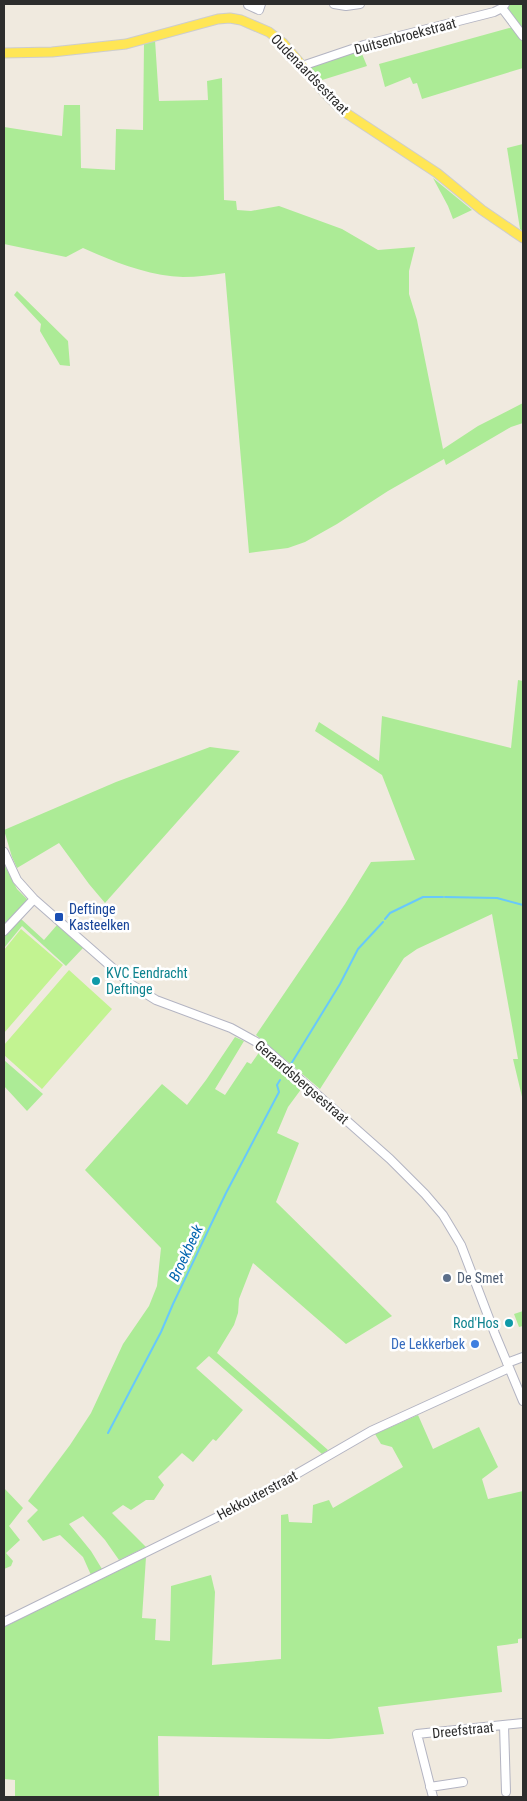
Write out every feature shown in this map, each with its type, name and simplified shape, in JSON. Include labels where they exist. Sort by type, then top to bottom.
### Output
[{"type":"main road","name":"Oudenaardsestraat","points":[[4,53],[52,52],[126,44],[205,22],[230,18],[252,24],[269,32],[283,43],[324,92],[343,111],[437,173],[482,210],[523,238]]},
{"type":"street","points":[[248,4],[259,10],[261,4]]},
{"type":"street","points":[[334,4],[346,6],[360,4]]},
{"type":"street","points":[[503,6],[523,36]]},
{"type":"street","name":"Duitsenbroekstraat","points":[[302,66],[364,45],[494,12],[503,6]]},
{"type":"street","name":"Geraardsbergsestraat","points":[[4,852],[17,880],[34,899],[143,993],[186,1012],[231,1028],[260,1044],[390,1160],[425,1194],[443,1215],[461,1245],[523,1401]]},
{"type":"street","points":[[4,931],[34,899]]},
{"type":"street","name":"Hekkouterstraat","points":[[4,1622],[248,1502],[371,1431],[508,1366],[523,1357]]},
{"type":"street","name":"Dreefstraat","points":[[433,1797],[417,1734],[523,1723]]},
{"type":"street","name":"Dreefstraat","points":[[504,1725],[506,1792]]},
{"type":"street","points":[[430,1787],[463,1782]]},
{"type":"green space","points":[[507,4],[523,4],[523,34],[508,10]]},
{"type":"green space","points":[[513,27],[523,39],[523,68],[422,99],[417,83],[413,84],[410,77],[385,87],[379,64]]},
{"type":"green space","points":[[155,40],[159,101],[208,100],[207,81],[222,78],[224,200],[236,201],[237,210],[251,211],[279,206],[342,229],[378,250],[415,247],[409,271],[409,294],[417,320],[443,449],[478,426],[523,403],[523,423],[511,427],[446,465],[444,459],[305,542],[288,548],[249,553],[225,273],[194,277],[170,276],[132,267],[83,248],[66,257],[4,244],[4,127],[62,136],[64,105],[80,105],[81,168],[115,170],[116,129],[143,130],[144,44]]},
{"type":"green space","points":[[360,49],[367,66],[319,81],[309,66]]},
{"type":"green space","points":[[523,144],[523,232],[520,229],[507,148]]},
{"type":"green space","points":[[433,178],[472,210],[453,219]]},
{"type":"green space","points":[[17,291],[68,341],[70,366],[60,365],[40,331],[41,324],[14,295]]},
{"type":"green space","points":[[518,680],[523,681],[523,1101],[513,1059],[518,1059],[492,914],[417,949],[404,958],[320,1089],[256,1035],[345,904],[371,862],[415,860],[382,775],[315,731],[319,722],[379,761],[382,716],[511,748]]},
{"type":"green space","points":[[210,747],[240,751],[105,903],[59,843],[17,868],[4,830],[116,782]]},
{"type":"green space","points":[[4,864],[17,889],[27,899],[26,903],[4,927]]},
{"type":"green space","points":[[20,918],[44,940],[57,925],[83,948],[66,966],[22,926],[4,948],[4,934]]},
{"type":"green space","points":[[21,929],[63,965],[4,1033],[4,950]]},
{"type":"green space","points":[[69,970],[112,1009],[42,1089],[4,1055],[4,1045]]},
{"type":"green space","points":[[235,1037],[244,1041],[215,1089],[225,1095],[247,1062],[251,1064],[260,1051],[302,1088],[288,1107],[277,1133],[299,1143],[276,1202],[392,1316],[346,1344],[253,1263],[239,1299],[238,1313],[234,1325],[217,1353],[328,1450],[322,1454],[209,1356],[196,1368],[243,1410],[216,1441],[213,1439],[193,1462],[182,1453],[158,1477],[164,1485],[154,1500],[146,1500],[131,1510],[123,1505],[112,1513],[146,1547],[119,1560],[105,1540],[83,1516],[69,1524],[91,1551],[102,1569],[91,1575],[83,1557],[60,1535],[43,1541],[27,1521],[38,1510],[28,1501],[70,1445],[91,1413],[123,1344],[149,1306],[157,1286],[161,1248],[85,1170],[162,1084],[187,1105]]},
{"type":"green space","points":[[4,1060],[43,1094],[27,1111],[4,1086]]},
{"type":"green space","points":[[523,1311],[523,1326],[519,1327],[514,1314]]},
{"type":"green space","points":[[418,1415],[433,1449],[479,1427],[498,1467],[482,1479],[488,1499],[523,1491],[523,1638],[518,1639],[518,1643],[497,1646],[502,1692],[378,1707],[384,1734],[329,1739],[158,1736],[159,1797],[15,1797],[15,1780],[4,1779],[4,1627],[146,1557],[142,1618],[156,1619],[155,1640],[170,1641],[171,1586],[211,1575],[215,1592],[212,1665],[281,1659],[281,1515],[288,1514],[289,1522],[312,1523],[313,1505],[329,1500],[333,1508],[403,1467],[392,1447],[381,1444],[375,1434]]},
{"type":"green space","points":[[4,1488],[23,1508],[9,1526],[20,1540],[6,1553],[13,1561],[11,1566],[4,1569]]},
{"type":"waterway","name":"Broekbeek","points":[[385,919],[390,913],[423,897],[443,897]]},
{"type":"waterway","name":"Broekbeek","points":[[445,897],[497,898],[523,905]]},
{"type":"waterway","name":"Broekbeek","points":[[291,1064],[340,984],[358,949],[383,922]]},
{"type":"waterway","name":"Broekbeek","points":[[108,1433],[161,1332],[226,1193],[279,1092],[277,1085],[280,1080]]},
{"type":"place","name":"Deftinge Kasteelken","points":[[59,917]]},
{"type":"place","name":"KVC Eendracht Deftinge","points":[[96,981]]},
{"type":"place","name":"De Smet","points":[[447,1278]]},
{"type":"place","name":"Rod'Hos","points":[[509,1323]]},
{"type":"place","name":"De Lekkerbek","points":[[475,1344]]}]
